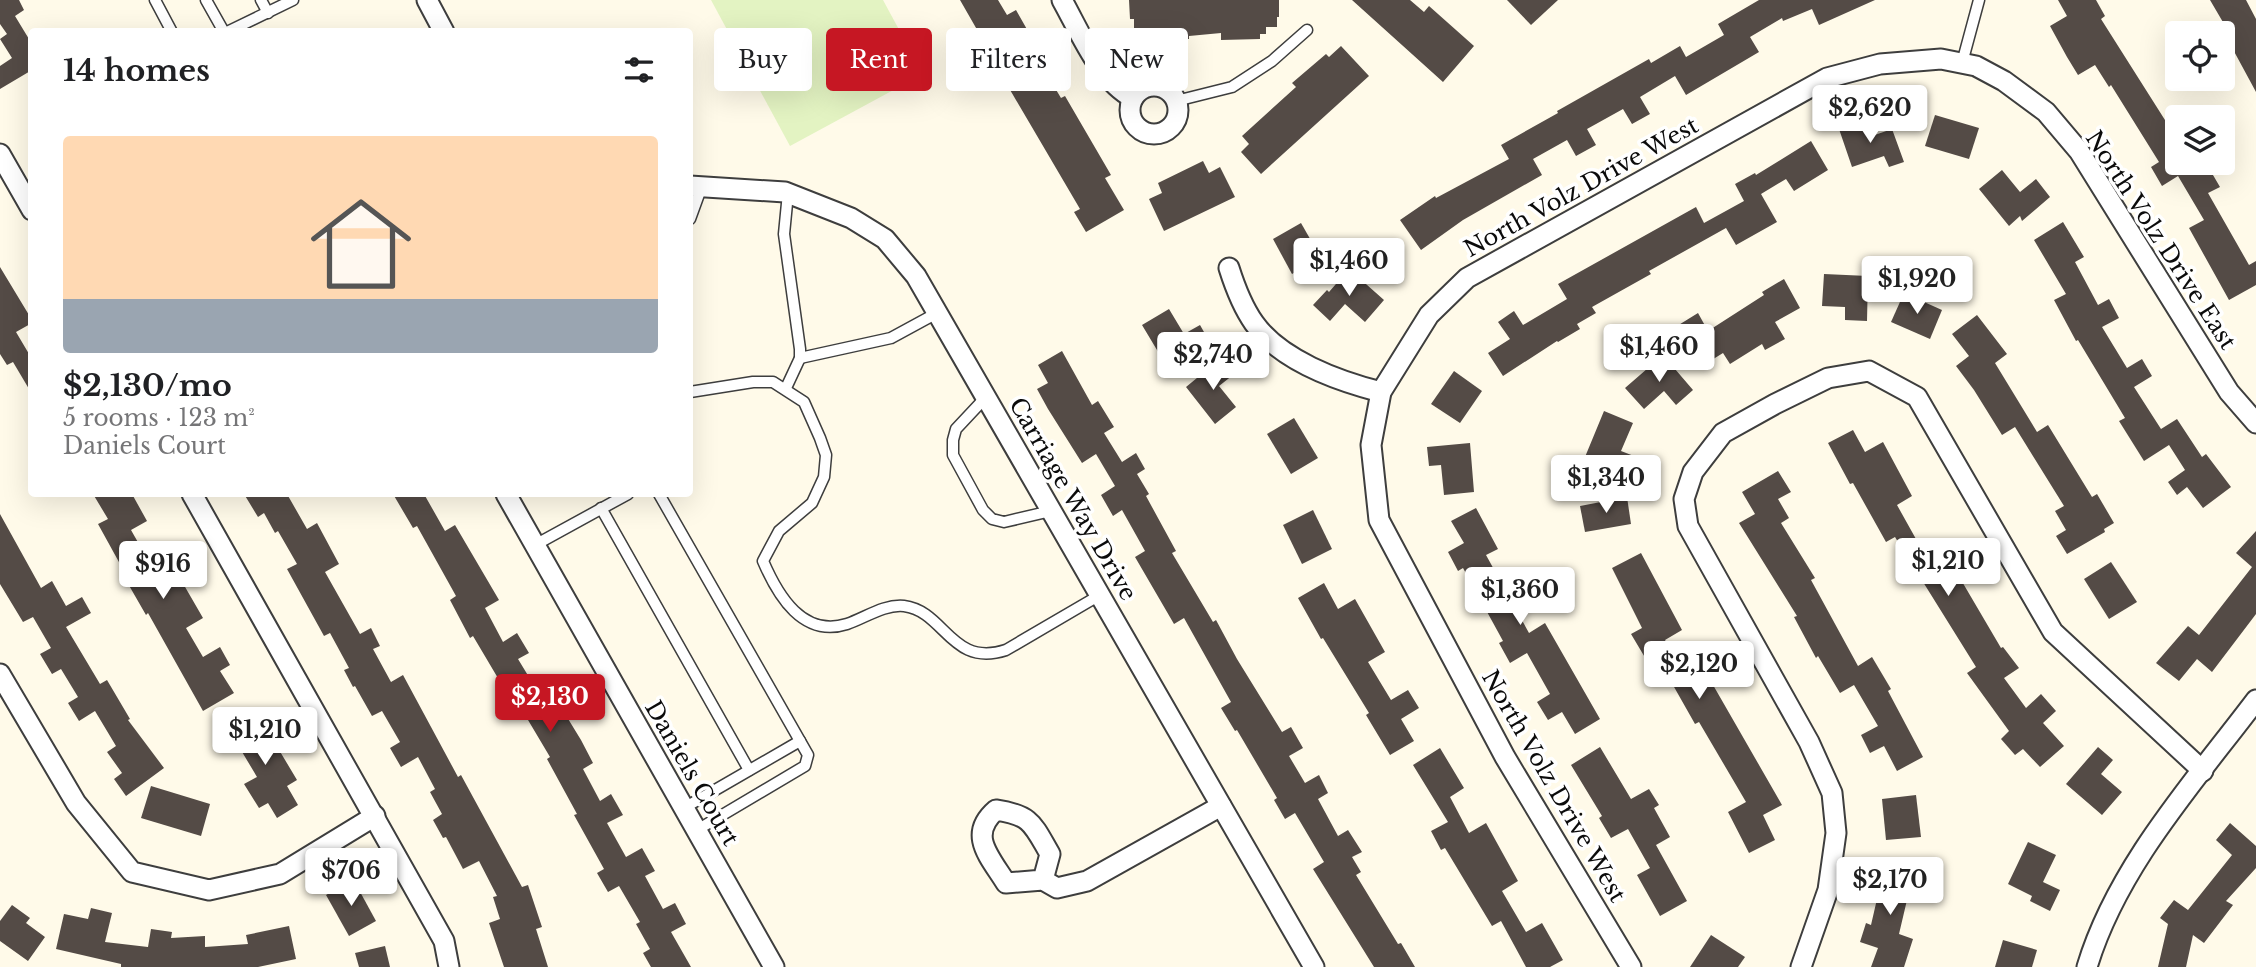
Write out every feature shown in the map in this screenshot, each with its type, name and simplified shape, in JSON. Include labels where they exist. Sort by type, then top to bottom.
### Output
[{"type":"street","points":[[427,0],[442,28]]},
{"type":"street","points":[[1062,0],[1107,77],[1121,92],[1133,98]]},
{"type":"street","name":"North Volz Drive East","points":[[1941,59],[1976,66],[2004,81],[2046,111],[2079,151],[2229,392],[2256,423]]},
{"type":"street","name":"North Volz Drive West","points":[[1631,967],[1505,757],[1379,520],[1371,445],[1381,393],[1429,315],[1467,278],[1827,78],[1880,64],[1941,59]]},
{"type":"street","points":[[1163,87],[1176,101],[1177,117],[1170,128],[1161,133],[1149,134],[1140,130],[1133,122],[1129,110],[1133,98],[1143,88],[1163,87]]},
{"type":"street","points":[[0,154],[28,203]]},
{"type":"street","name":"Carriage Way Drive","points":[[696,186],[788,192],[851,218],[885,239],[916,276],[1314,967]]},
{"type":"street","points":[[1229,268],[1237,292],[1254,324],[1282,350],[1340,381],[1381,393]]},
{"type":"street","points":[[1801,967],[1828,890],[1836,833],[1832,793],[1810,742],[1688,526],[1684,499],[1693,472],[1723,433],[1828,378],[1869,371],[1917,397],[2053,632],[2203,771]]},
{"type":"street","points":[[194,497],[443,941],[449,967]]},
{"type":"street","name":"Daniels Court","points":[[508,497],[774,967]]},
{"type":"street","points":[[0,674],[76,803],[132,872],[209,890],[281,874],[375,816]]},
{"type":"street","points":[[2087,967],[2094,942],[2115,896],[2140,855],[2256,700]]},
{"type":"street","points":[[1043,880],[1057,888],[1087,881],[1221,806]]},
{"type":"lane","points":[[155,0],[170,28]]},
{"type":"lane","points":[[206,0],[224,28]]},
{"type":"lane","points":[[261,0],[268,13]]},
{"type":"lane","points":[[235,28],[293,0]]},
{"type":"lane","points":[[1962,64],[1979,0]]},
{"type":"lane","points":[[1176,101],[1232,87],[1272,61],[1307,30]]},
{"type":"lane","points":[[786,388],[800,358],[784,234],[788,192]]},
{"type":"lane","points":[[800,358],[891,338],[937,313]]},
{"type":"lane","points":[[693,391],[753,382],[773,382],[804,401],[826,455],[824,477],[812,503],[779,531],[762,561],[774,588],[795,614],[824,627],[846,624],[881,610],[905,606],[923,615],[970,652],[993,654],[1006,650],[1100,595]]},
{"type":"lane","points":[[986,397],[956,429],[953,440],[953,455],[983,510],[992,519],[1004,522],[1051,511]]},
{"type":"lane","points":[[535,545],[622,497]]},
{"type":"lane","points":[[661,497],[807,755],[805,766],[697,830]]},
{"type":"lane","points":[[601,508],[749,770]]},
{"type":"lane","points":[[684,808],[800,741]]},
{"type":"green space","points":[[711,0],[883,0],[898,28],[826,28],[826,91],[892,91],[790,146],[760,91],[812,91],[812,28],[726,28]]},
{"type":"building","points":[[0,0],[19,0],[24,10],[15,16],[28,37],[28,72],[0,89],[0,66],[12,58],[0,39],[7,34],[0,24]]},
{"type":"building","points":[[960,0],[998,0],[1007,15],[1016,10],[1026,28],[976,28]]},
{"type":"building","points":[[1129,0],[1279,0],[1277,27],[1266,27],[1266,34],[1260,34],[1260,39],[1221,40],[1221,33],[1189,36],[1188,39],[1188,28],[1134,28],[1134,19],[1130,19]]},
{"type":"building","points":[[1352,0],[1410,0],[1424,12],[1429,6],[1474,46],[1443,82]]},
{"type":"building","points":[[1507,0],[1558,0],[1531,25]]},
{"type":"building","points":[[1759,0],[1875,0],[1819,25],[1812,9],[1783,21],[1782,18],[1750,37],[1759,52],[1686,95],[1675,76],[1640,97],[1650,114],[1632,124],[1623,109],[1587,129],[1596,145],[1576,156],[1567,140],[1533,159],[1542,175],[1463,220],[1421,250],[1400,220],[1435,196],[1436,198],[1509,159],[1501,145],[1558,113],[1557,111],[1649,59],[1651,63],[1680,46],[1686,57],[1724,35],[1718,24]]},
{"type":"building","points":[[2058,0],[2096,0],[2105,16],[2101,19],[2165,120],[2165,175],[2213,175],[2220,187],[2208,193],[2249,265],[2256,261],[2256,285],[2229,300],[2189,228],[2204,220],[2178,176],[2162,186],[2151,167],[2159,162],[2111,85],[2109,87],[2095,65],[2078,75],[2067,57],[2050,26],[2067,16]]},
{"type":"building","points":[[2210,0],[2246,0],[2256,19],[2256,92],[2235,53],[2235,21],[2222,21]]},
{"type":"building","points":[[1341,46],[1369,76],[1261,174],[1241,152],[1249,144],[1242,136],[1296,87],[1292,83],[1326,54],[1329,57]]},
{"type":"building","points":[[1011,91],[1057,91],[1061,98],[1065,96],[1111,175],[1105,178],[1124,210],[1086,232],[1074,212],[1080,209]]},
{"type":"building","points":[[1935,115],[1979,128],[1969,159],[1925,146]]},
{"type":"building","points":[[1863,120],[1869,137],[1892,129],[1904,162],[1889,167],[1884,156],[1852,167],[1839,129]]},
{"type":"building","points":[[1811,141],[1828,170],[1794,191],[1786,179],[1761,194],[1777,222],[1736,245],[1726,228],[1649,271],[1651,274],[1592,307],[1596,313],[1577,324],[1580,329],[1503,376],[1488,353],[1510,339],[1498,322],[1514,311],[1523,325],[1567,299],[1558,284],[1696,207],[1704,223],[1744,201],[1735,184],[1755,173],[1756,175]]},
{"type":"building","points":[[1203,161],[1209,173],[1220,167],[1235,197],[1164,231],[1149,199],[1162,193],[1158,183]]},
{"type":"building","points":[[2002,170],[2020,192],[2036,179],[2050,197],[2022,221],[2020,216],[2009,226],[1979,189]]},
{"type":"building","points":[[2063,222],[2084,257],[2075,262],[2098,305],[2109,299],[2119,318],[2102,327],[2127,368],[2142,359],[2152,376],[2134,387],[2161,429],[2177,419],[2202,457],[2206,454],[2231,487],[2203,508],[2187,487],[2177,495],[2168,482],[2185,470],[2169,445],[2144,461],[2119,421],[2125,418],[2078,340],[2076,341],[2054,300],[2066,294],[2034,240]]},
{"type":"building","points":[[1301,223],[1321,258],[1292,274],[1273,239]]},
{"type":"building","points":[[0,267],[28,313],[28,325],[16,332],[28,352],[28,387],[13,362],[7,365],[0,354]]},
{"type":"building","points":[[1349,269],[1384,300],[1365,322],[1345,304],[1330,321],[1313,305],[1327,290],[1329,292]]},
{"type":"building","points":[[1824,274],[1868,276],[1867,321],[1845,320],[1845,307],[1822,306]]},
{"type":"building","points":[[1784,279],[1800,308],[1775,322],[1785,339],[1765,350],[1762,344],[1730,364],[1723,353],[1702,366],[1677,326],[1698,313],[1708,331]]},
{"type":"building","points":[[1904,293],[1942,310],[1930,339],[1891,322]]},
{"type":"building","points":[[1169,309],[1184,334],[1200,325],[1208,339],[1166,365],[1142,325]]},
{"type":"building","points":[[1977,315],[2007,354],[1995,363],[2037,432],[2048,425],[2092,497],[2097,494],[2114,523],[2104,529],[2105,532],[2067,554],[2056,536],[2066,530],[2055,511],[2064,506],[2015,427],[2002,435],[1956,366],[1969,356],[1952,334]]},
{"type":"building","points":[[1062,351],[1092,405],[1098,401],[1114,427],[1104,433],[1122,462],[1136,453],[1145,469],[1137,474],[1176,551],[1172,553],[1213,622],[1216,620],[1282,732],[1291,727],[1303,748],[1289,756],[1305,783],[1319,775],[1328,793],[1318,799],[1338,836],[1348,830],[1362,852],[1352,857],[1361,872],[1356,875],[1415,967],[1374,967],[1313,869],[1324,862],[1295,813],[1285,819],[1274,800],[1277,798],[1221,708],[1231,702],[1184,618],[1174,624],[1135,557],[1145,551],[1122,510],[1113,516],[1101,495],[1115,486],[1096,454],[1082,463],[1048,409],[1037,389],[1048,383],[1038,365]]},
{"type":"building","points":[[1663,355],[1693,390],[1676,405],[1664,391],[1644,409],[1625,388]]},
{"type":"building","points":[[1220,359],[1233,375],[1219,386],[1236,407],[1215,424],[1186,387]]},
{"type":"building","points":[[1454,371],[1482,391],[1460,423],[1431,404]]},
{"type":"building","points":[[1604,411],[1633,423],[1621,451],[1639,458],[1632,476],[1585,457]]},
{"type":"building","points":[[1294,418],[1318,458],[1291,474],[1267,434]]},
{"type":"building","points":[[1853,430],[1865,452],[1883,442],[1912,496],[1897,505],[1921,548],[1937,539],[2001,648],[2003,647],[2019,668],[2004,678],[2026,708],[2041,694],[2056,711],[2043,723],[2064,746],[2040,767],[2023,749],[2015,755],[2001,739],[2009,731],[1967,673],[1976,667],[1895,537],[1886,542],[1853,483],[1850,484],[1828,443]]},
{"type":"building","points":[[1470,443],[1474,492],[1444,495],[1441,465],[1429,466],[1427,447]]},
{"type":"building","points":[[1778,471],[1791,492],[1778,499],[1789,518],[1781,523],[1815,578],[1811,580],[1858,666],[1872,657],[1891,689],[1888,691],[1923,757],[1897,771],[1884,746],[1870,753],[1861,735],[1878,726],[1854,685],[1840,693],[1818,656],[1816,658],[1794,617],[1797,616],[1739,523],[1755,514],[1742,492]]},
{"type":"building","points":[[95,497],[134,497],[147,521],[131,530],[148,560],[155,557],[167,579],[177,573],[203,618],[186,628],[203,657],[220,647],[230,665],[220,671],[234,693],[203,711],[148,613],[146,615],[123,575],[125,573],[98,524],[108,519]]},
{"type":"building","points":[[246,497],[289,497],[307,529],[317,523],[339,564],[325,572],[360,634],[371,628],[380,646],[373,649],[391,682],[403,675],[522,887],[528,885],[542,927],[536,929],[548,967],[504,967],[489,923],[500,919],[493,897],[497,896],[479,861],[463,869],[446,837],[443,838],[433,820],[442,814],[430,792],[435,789],[418,757],[401,767],[390,748],[400,742],[382,711],[372,716],[355,686],[353,687],[344,670],[349,668],[330,633],[324,636],[287,569],[297,564],[264,513],[258,517]]},
{"type":"building","points":[[395,497],[426,497],[445,531],[455,525],[499,600],[485,608],[503,642],[517,633],[529,653],[518,659],[538,692],[548,686],[581,740],[593,763],[583,769],[600,801],[611,794],[623,815],[607,823],[626,857],[642,848],[655,871],[645,876],[663,909],[675,903],[686,924],[671,932],[691,967],[651,967],[643,953],[650,949],[636,924],[640,922],[619,886],[608,892],[597,873],[604,869],[547,759],[550,757],[509,688],[505,690],[473,636],[470,638],[450,600],[456,596],[417,526],[413,528]]},
{"type":"building","points":[[1627,497],[1631,524],[1585,532],[1580,506]]},
{"type":"building","points":[[1476,508],[1498,549],[1486,555],[1529,633],[1545,623],[1600,719],[1575,734],[1562,712],[1548,720],[1537,702],[1550,694],[1527,653],[1510,663],[1499,643],[1503,641],[1463,568],[1458,571],[1448,552],[1464,543],[1451,521]]},
{"type":"building","points":[[1313,510],[1332,549],[1302,564],[1283,525]]},
{"type":"building","points":[[0,514],[41,588],[52,581],[66,606],[82,597],[91,613],[66,627],[100,684],[107,680],[130,719],[128,720],[164,768],[126,796],[114,779],[122,773],[107,752],[116,746],[95,711],[79,721],[68,703],[78,697],[61,669],[52,674],[40,654],[51,648],[33,617],[23,622],[0,584]]},
{"type":"building","points":[[2256,531],[2256,614],[2212,672],[2197,659],[2179,681],[2156,663],[2188,626],[2199,635],[2252,567],[2236,553]]},
{"type":"building","points":[[1641,553],[1682,630],[1665,640],[1689,681],[1705,671],[1782,805],[1763,815],[1775,840],[1749,853],[1728,812],[1746,802],[1699,722],[1695,724],[1665,671],[1656,676],[1631,634],[1642,628],[1612,568]]},
{"type":"building","points":[[2111,562],[2137,602],[2109,619],[2084,579]]},
{"type":"building","points":[[1324,583],[1338,609],[1355,599],[1385,652],[1368,662],[1391,700],[1408,690],[1419,708],[1401,719],[1414,741],[1390,755],[1366,715],[1369,713],[1298,598]]},
{"type":"building","points":[[257,713],[297,780],[287,786],[298,805],[277,818],[268,803],[259,808],[244,784],[257,777],[229,730]]},
{"type":"building","points":[[1600,747],[1631,799],[1649,789],[1659,805],[1654,808],[1670,837],[1656,845],[1687,901],[1660,916],[1637,875],[1650,868],[1628,829],[1611,838],[1599,818],[1602,816],[1571,765]]},
{"type":"building","points":[[2098,747],[2113,760],[2101,774],[2122,792],[2102,815],[2066,784]]},
{"type":"building","points":[[1440,748],[1464,788],[1450,797],[1469,833],[1486,823],[1518,881],[1502,891],[1526,932],[1542,923],[1563,960],[1550,967],[1526,967],[1501,921],[1492,926],[1445,848],[1441,850],[1431,831],[1448,822],[1413,765]]},
{"type":"building","points":[[151,786],[210,804],[201,836],[141,818]]},
{"type":"building","points":[[1916,795],[1921,837],[1886,840],[1882,799]]},
{"type":"building","points":[[2230,823],[2256,846],[2256,868],[2226,901],[2233,905],[2204,943],[2193,935],[2186,967],[2158,967],[2168,924],[2160,918],[2174,900],[2188,910],[2232,855],[2216,840]]},
{"type":"building","points":[[2028,842],[2056,855],[2043,882],[2060,890],[2050,911],[2030,901],[2032,896],[2008,884]]},
{"type":"building","points":[[1886,860],[1915,866],[1899,934],[1913,939],[1904,967],[1871,967],[1878,948],[1860,942],[1866,923],[1871,925]]},
{"type":"building","points":[[353,879],[376,921],[349,936],[326,895]]},
{"type":"building","points":[[12,905],[30,918],[26,923],[45,937],[28,961],[0,941],[0,921]]},
{"type":"building","points":[[91,908],[112,913],[105,942],[148,947],[151,929],[172,932],[171,938],[205,936],[205,947],[248,944],[246,935],[289,926],[296,959],[258,967],[121,967],[121,964],[56,949],[64,914],[88,919]]},
{"type":"building","points":[[1711,935],[1745,957],[1738,967],[1690,967]]},
{"type":"building","points":[[2003,940],[2037,950],[2032,967],[1995,967]]},
{"type":"building","points":[[385,946],[390,967],[359,967],[355,953]]}]
